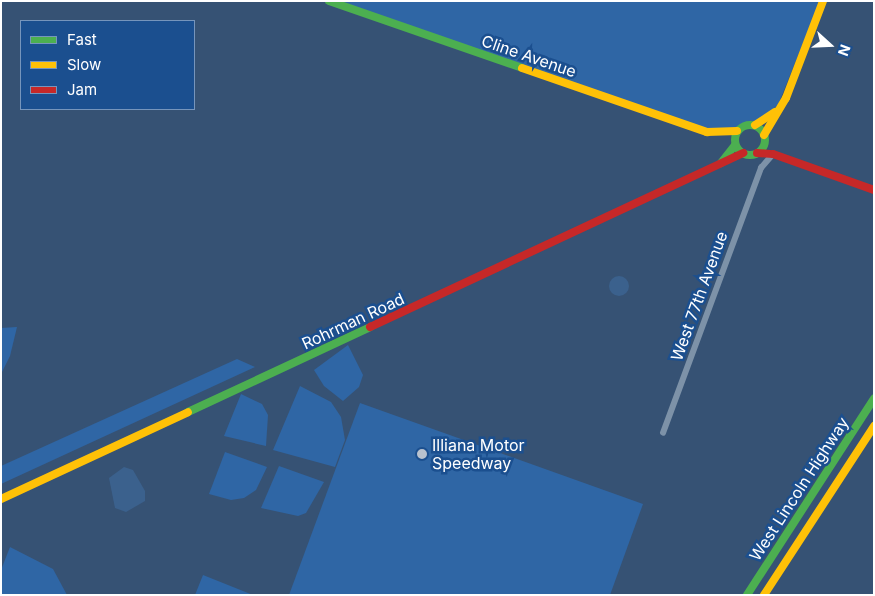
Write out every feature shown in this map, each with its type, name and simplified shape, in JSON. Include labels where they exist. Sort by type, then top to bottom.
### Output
[{"type":"street","name":"Cline Avenue","points":[[329,1],[720,134],[735,145]]},
{"type":"street","points":[[761,168],[756,154],[777,111],[786,98],[823,1]]},
{"type":"street","points":[[777,111],[755,125],[737,131],[735,145],[743,153],[773,154],[874,190]]},
{"type":"street","points":[[755,125],[773,154]]},
{"type":"street","name":"Cline Avenue","points":[[720,134],[737,131]]},
{"type":"street","name":"Rohrman Road","points":[[717,168],[735,145]]},
{"type":"street","name":"Rohrman Road","points":[[1,499],[717,168],[743,153]]},
{"type":"street","name":"West 77th Avenue","points":[[663,433],[761,168],[773,154]]},
{"type":"street","name":"West Lincoln Highway","points":[[747,595],[874,399]]},
{"type":"street","name":"West Lincoln Highway","points":[[764,595],[874,426]]},
{"type":"shaded area","points":[[339,1],[820,1],[778,105],[762,118],[736,128],[710,130]]},
{"type":"shaded area","points":[[619,276],[626,279],[629,286],[626,293],[619,296],[612,293],[609,286],[612,279]]},
{"type":"shaded area","points":[[17,327],[10,356],[1,374],[1,328]]},
{"type":"shaded area","points":[[348,345],[363,375],[359,387],[343,401],[324,386],[314,370]]},
{"type":"shaded area","points":[[237,359],[255,367],[1,484],[1,466]]},
{"type":"shaded area","points":[[300,386],[331,402],[341,417],[345,440],[335,467],[273,450]]},
{"type":"shaded area","points":[[241,394],[262,404],[268,415],[266,446],[224,436]]},
{"type":"shaded area","name":"Illiana Motor Speedway","points":[[360,403],[643,504],[610,595],[289,595]]},
{"type":"shaded area","points":[[225,452],[267,467],[256,490],[244,498],[231,500],[209,494]]},
{"type":"shaded area","points":[[279,466],[324,482],[306,513],[298,516],[261,508]]},
{"type":"shaded area","points":[[124,467],[133,470],[145,491],[145,501],[126,512],[115,508],[109,478]]},
{"type":"shaded area","points":[[10,547],[53,569],[67,595],[1,595],[1,570]]},
{"type":"shaded area","points":[[203,575],[253,595],[195,595]]},
{"type":"traffic: fast","points":[[329,1],[522,68]]},
{"type":"traffic: fast","points":[[750,125],[761,129],[765,140],[761,151],[750,155],[739,151],[735,140],[739,129],[750,125]]},
{"type":"traffic: fast","points":[[721,163],[735,145]]},
{"type":"traffic: fast","points":[[188,412],[370,327]]},
{"type":"traffic: fast","points":[[747,595],[874,399]]},
{"type":"traffic: slow","points":[[764,135],[786,98],[823,1]]},
{"type":"traffic: slow","points":[[522,68],[707,132],[737,131]]},
{"type":"traffic: slow","points":[[755,125],[775,112]]},
{"type":"traffic: slow","points":[[1,499],[188,412]]},
{"type":"traffic: slow","points":[[764,595],[874,426]]},
{"type":"traffic: jam","points":[[370,327],[743,153]]},
{"type":"traffic: jam","points":[[757,153],[773,154],[874,190]]},
{"type":"place","name":"Illiana Motor Speedway","points":[[422,454]]}]
